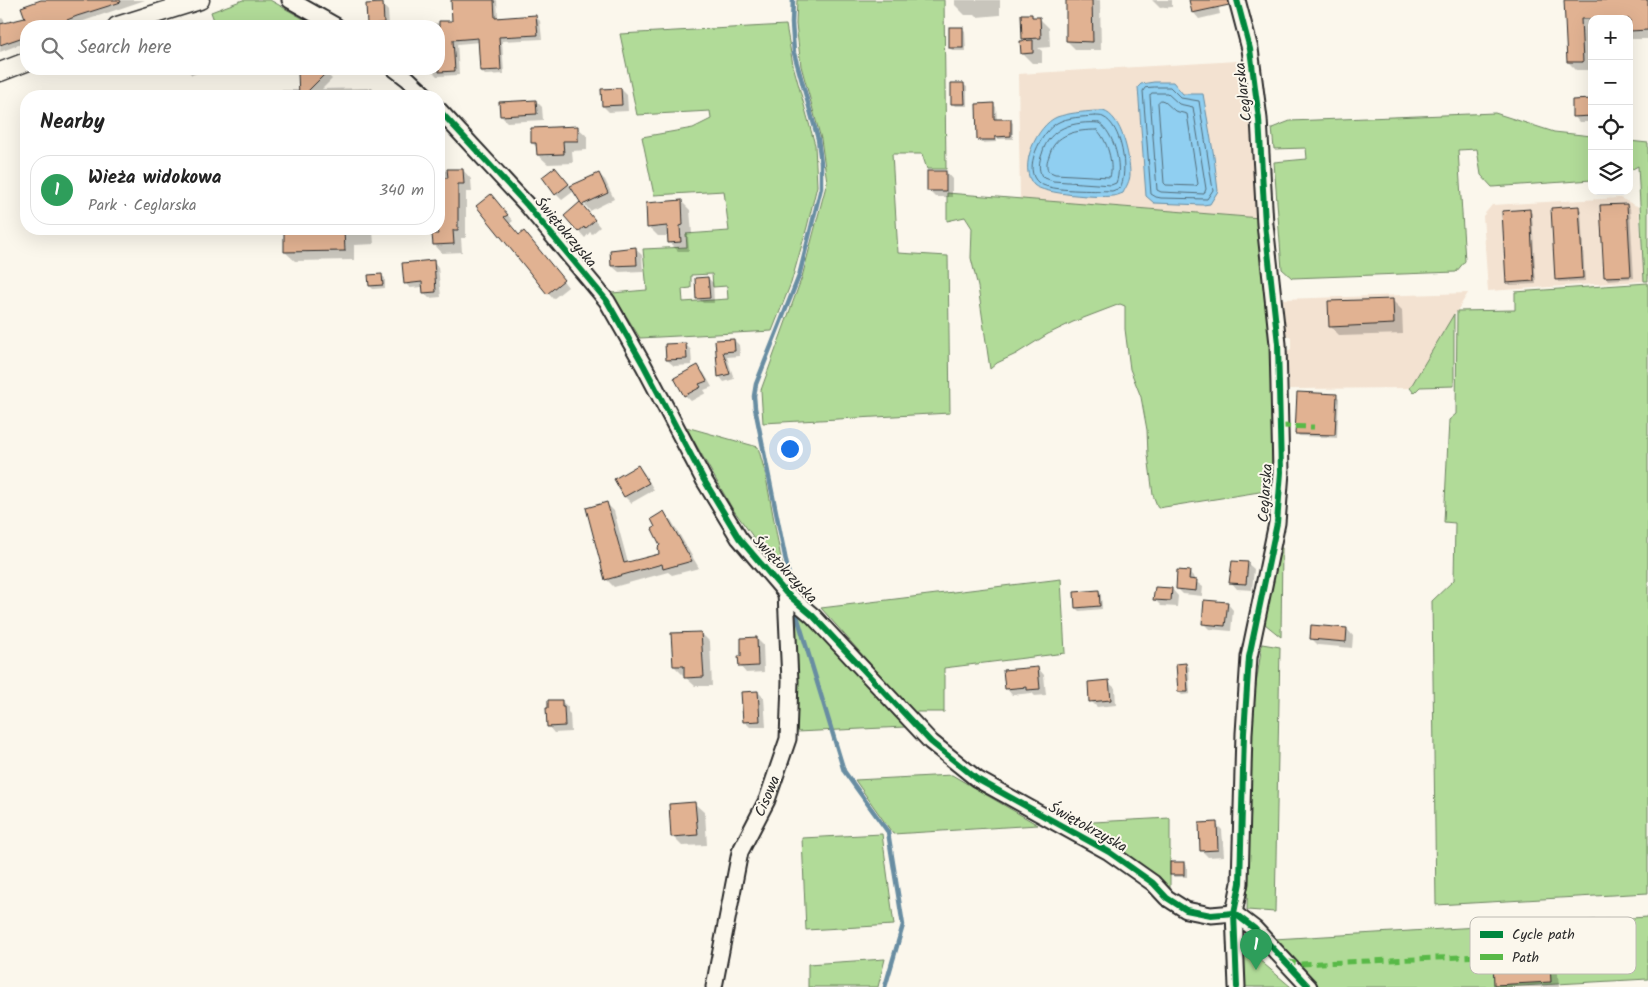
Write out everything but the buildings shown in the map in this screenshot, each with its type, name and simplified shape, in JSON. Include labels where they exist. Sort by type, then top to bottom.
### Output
[{"type":"street","points":[[136,20],[200,0]]},
{"type":"street","points":[[290,0],[325,20]]},
{"type":"street","name":"Ceglarska","points":[[1237,0],[1250,49],[1259,119],[1265,224],[1278,344],[1281,472],[1276,523],[1249,657],[1244,733],[1240,883],[1234,913],[1237,987]]},
{"type":"street","points":[[0,72],[20,64]]},
{"type":"street","points":[[403,75],[420,90]]},
{"type":"street","name":"Świętokrzyska","points":[[445,116],[528,205],[607,301],[704,480],[739,538],[786,596],[813,616],[932,742],[976,779],[1110,852],[1154,883],[1167,898],[1186,910],[1211,915],[1234,913]]},
{"type":"street","name":"Cisowa","points":[[714,987],[740,852],[767,800],[788,739],[790,681],[786,596]]},
{"type":"street","points":[[1234,913],[1255,929],[1272,957],[1309,987]]},
{"type":"shaded area","points":[[1237,61],[1249,114],[1260,218],[1020,199],[1018,74]]},
{"type":"shaded area","points":[[1620,198],[1639,207],[1644,281],[1488,291],[1483,216],[1492,205]]},
{"type":"shaded area","points":[[1468,293],[1410,388],[1289,389],[1287,351],[1291,349],[1291,337],[1285,335],[1283,299]]},
{"type":"green space","points":[[243,0],[270,0],[305,20],[214,20],[211,12]]},
{"type":"green space","points":[[797,0],[944,0],[946,169],[927,169],[922,154],[892,154],[898,253],[948,256],[950,413],[763,423],[761,390],[802,277],[827,182],[821,139],[801,66],[796,24]]},
{"type":"green space","points":[[786,25],[793,65],[815,145],[817,186],[791,283],[772,331],[640,338],[612,293],[647,290],[643,249],[687,247],[686,234],[729,231],[724,191],[654,195],[642,137],[693,128],[711,119],[710,111],[637,115],[620,34]],"holes":[[[712,274],[713,287],[727,286],[728,299],[683,302],[682,289],[691,288],[691,275]]]},
{"type":"green space","points":[[1495,113],[1554,132],[1588,136],[1588,180],[1492,187],[1481,175],[1477,149],[1458,150],[1465,261],[1456,272],[1292,278],[1282,269],[1274,162],[1307,159],[1306,148],[1274,149],[1272,128],[1290,121]]},
{"type":"green space","points":[[1633,141],[1648,143],[1648,281],[1644,281],[1638,166],[1633,169]]},
{"type":"green space","points":[[947,193],[1260,218],[1272,336],[1272,490],[1158,508],[1153,495],[1147,430],[1141,397],[1130,369],[1125,329],[1125,306],[1120,304],[1073,322],[1048,334],[1016,354],[997,363],[990,369],[978,287],[971,258],[972,228],[965,217],[947,221]]},
{"type":"green space","points":[[1648,283],[1648,893],[1436,905],[1432,601],[1454,580],[1455,523],[1444,522],[1449,420],[1456,414],[1457,311],[1515,310],[1515,292]]},
{"type":"green space","points":[[1454,314],[1454,386],[1420,387],[1414,393],[1410,388]]},
{"type":"green space","points":[[686,427],[758,447],[765,472],[785,580],[732,508]]},
{"type":"green space","points":[[1276,546],[1282,548],[1281,637],[1265,624],[1263,612]]},
{"type":"green space","points":[[1061,579],[1065,653],[944,668],[944,712],[914,712],[821,608]]},
{"type":"green space","points":[[803,615],[905,727],[796,732],[790,622],[793,617]]},
{"type":"green space","points":[[1262,644],[1280,647],[1275,912],[1247,910],[1252,712]]},
{"type":"green space","points":[[952,775],[1038,825],[893,834],[855,780]]},
{"type":"green space","points":[[1170,818],[1170,892],[1074,823]]},
{"type":"green space","points":[[882,834],[894,925],[806,930],[802,838]]},
{"type":"green space","points":[[1648,917],[1648,979],[1502,987],[1320,987],[1274,939],[1470,927],[1470,974],[1636,974],[1636,918]]},
{"type":"green space","points":[[1242,953],[1251,953],[1291,987],[1241,987]]},
{"type":"green space","points":[[885,959],[878,987],[808,987],[808,964]]},
{"type":"water","points":[[1173,82],[1183,94],[1203,94],[1218,191],[1210,204],[1154,203],[1146,196],[1138,87],[1141,84]]},
{"type":"water","points":[[1103,111],[1110,114],[1124,138],[1130,174],[1129,182],[1123,193],[1113,196],[1084,196],[1048,191],[1034,185],[1029,178],[1029,158],[1036,138],[1043,129],[1057,117]]},
{"type":"waterway","points":[[791,586],[754,396],[756,384],[799,276],[821,188],[821,163],[818,139],[794,53],[793,0]]},
{"type":"waterway","points":[[797,616],[844,771],[888,832],[903,925],[885,987]]},
{"type":"marked path","points":[[1280,426],[1314,427]]},
{"type":"marked path","points":[[1286,961],[1298,964],[1470,957]]},
{"type":"cycle path","points":[[1237,0],[1250,49],[1259,119],[1265,224],[1278,344],[1281,472],[1277,523],[1249,657],[1244,733],[1240,883],[1234,913],[1237,987]]},
{"type":"cycle path","points":[[445,116],[527,205],[607,301],[644,366],[704,480],[739,538],[786,593],[813,616],[931,742],[977,779],[1109,852],[1153,883],[1167,898],[1186,910],[1211,915],[1234,913],[1255,929],[1309,987]]},
{"type":"place","name":"Wieża widokowa","points":[[1256,970]]}]
